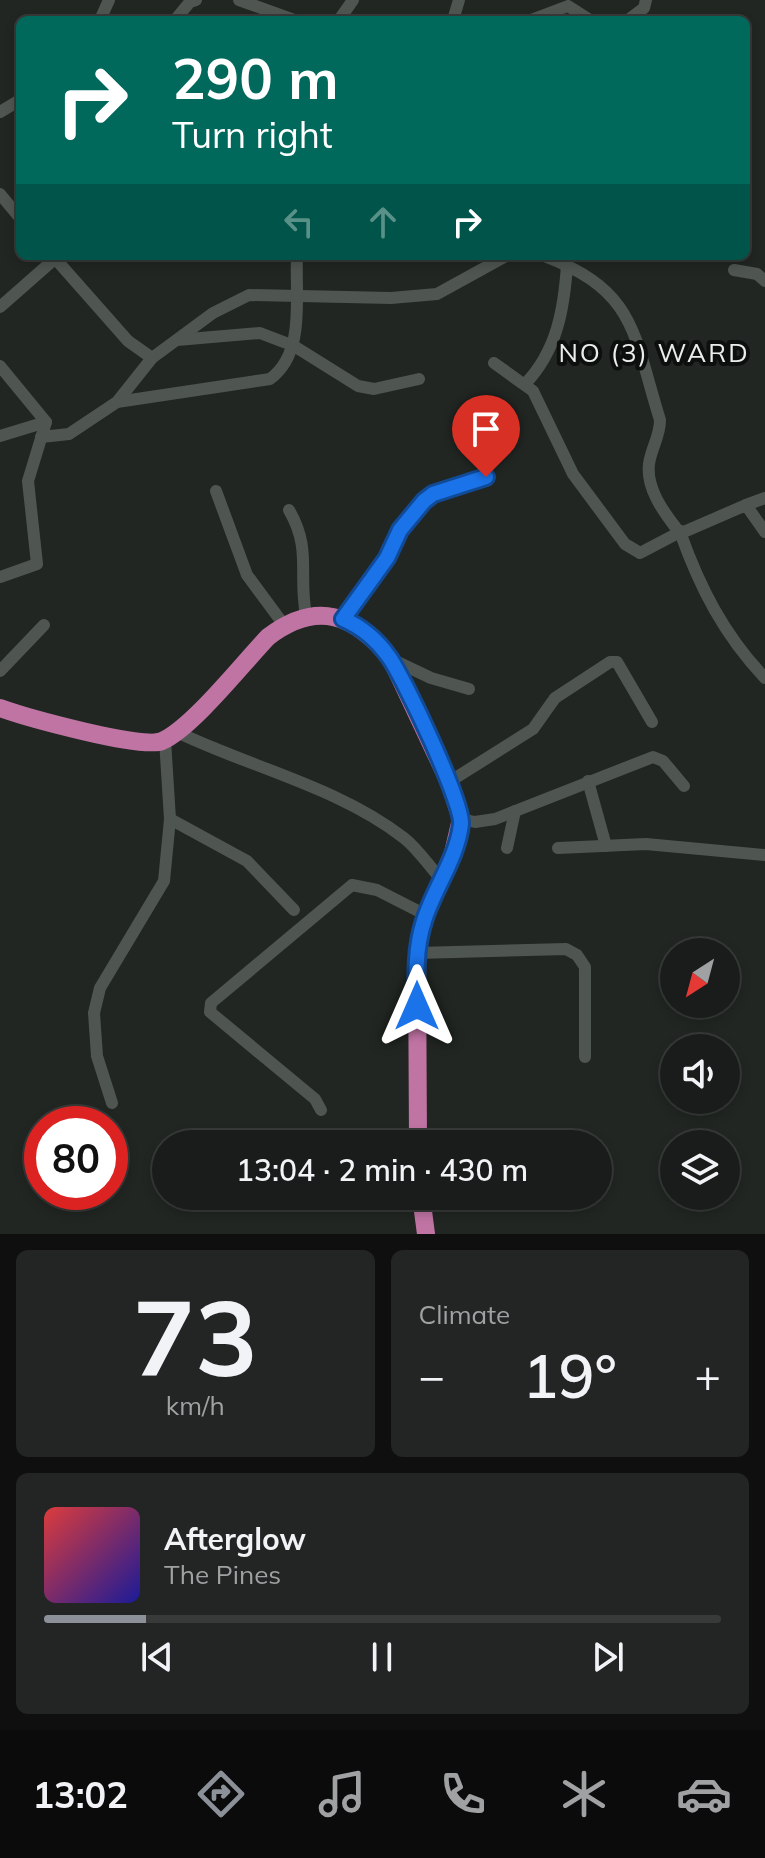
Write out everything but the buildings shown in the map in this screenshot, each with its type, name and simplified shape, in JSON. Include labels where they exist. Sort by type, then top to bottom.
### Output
[{"type":"highway","points":[[0,708],[155,744],[171,736],[284,625],[306,615],[343,619],[357,625],[391,659],[449,782],[461,819],[453,853],[426,915],[417,953],[418,1130]]},
{"type":"highway","points":[[423,1210],[426,1234]]},
{"type":"street","points":[[178,16],[190,2],[196,0]]},
{"type":"street","points":[[239,0],[269,15]]},
{"type":"street","points":[[633,16],[644,8],[646,0]]},
{"type":"street","points":[[542,16],[568,6],[584,16]]},
{"type":"street","points":[[0,194],[16,213]]},
{"type":"street","points":[[0,307],[52,260]]},
{"type":"street","points":[[58,260],[128,341],[152,358]]},
{"type":"street","points":[[117,402],[270,379],[282,370],[294,346],[297,260]]},
{"type":"street","points":[[41,437],[69,434],[117,402],[152,358],[213,313],[249,295],[391,298],[437,294],[499,260]]},
{"type":"street","points":[[554,260],[599,282],[618,301],[630,325],[660,420],[660,434],[649,464],[656,497],[680,532],[703,592],[735,646],[765,678]]},
{"type":"street","points":[[525,384],[542,366],[556,334],[567,265]]},
{"type":"street","points":[[734,270],[757,274],[765,281]]},
{"type":"street","points":[[176,340],[260,333],[294,346],[358,386],[374,389],[419,379]]},
{"type":"street","points":[[494,363],[533,391],[573,474],[625,544],[640,553],[680,532],[765,498]]},
{"type":"street","points":[[0,366],[46,422]]},
{"type":"street","points":[[0,436],[46,422]]},
{"type":"street","points":[[0,577],[35,568],[37,564],[28,481],[46,422]]},
{"type":"street","points":[[343,619],[387,558],[400,530],[424,501],[433,494],[486,477]]},
{"type":"street","points":[[216,491],[247,575],[284,625]]},
{"type":"street","points":[[746,505],[765,532]]},
{"type":"street","points":[[289,510],[304,541],[301,589],[306,615]]},
{"type":"street","points":[[0,671],[44,625]]},
{"type":"street","points":[[391,659],[431,678],[469,689]]},
{"type":"street","points":[[449,782],[533,729],[547,705],[610,662],[617,662],[632,683],[652,722]]},
{"type":"street","points":[[112,1103],[97,1056],[94,1013],[100,988],[164,881],[170,819],[171,736],[334,796],[405,839],[441,879]]},
{"type":"street","points":[[461,819],[475,822],[495,819],[657,757],[684,786]]},
{"type":"street","points":[[588,781],[606,846]]},
{"type":"street","points":[[507,848],[515,811]]},
{"type":"street","points":[[170,819],[247,861],[294,910]]},
{"type":"street","points":[[558,848],[646,844],[765,855]]},
{"type":"street","points":[[321,1110],[315,1099],[210,1012],[211,1003],[352,885],[377,890],[426,915]]},
{"type":"street","points":[[417,953],[566,949],[577,955],[585,967],[585,1057]]},
{"type":"district","name":"NO (3) WARD","points":[[654,353]]},
{"type":"route","points":[[417,1006],[417,953],[423,922],[453,853],[461,819],[449,782],[391,659],[357,625],[343,619],[387,558],[400,530],[424,501],[433,494],[486,477]]}]
